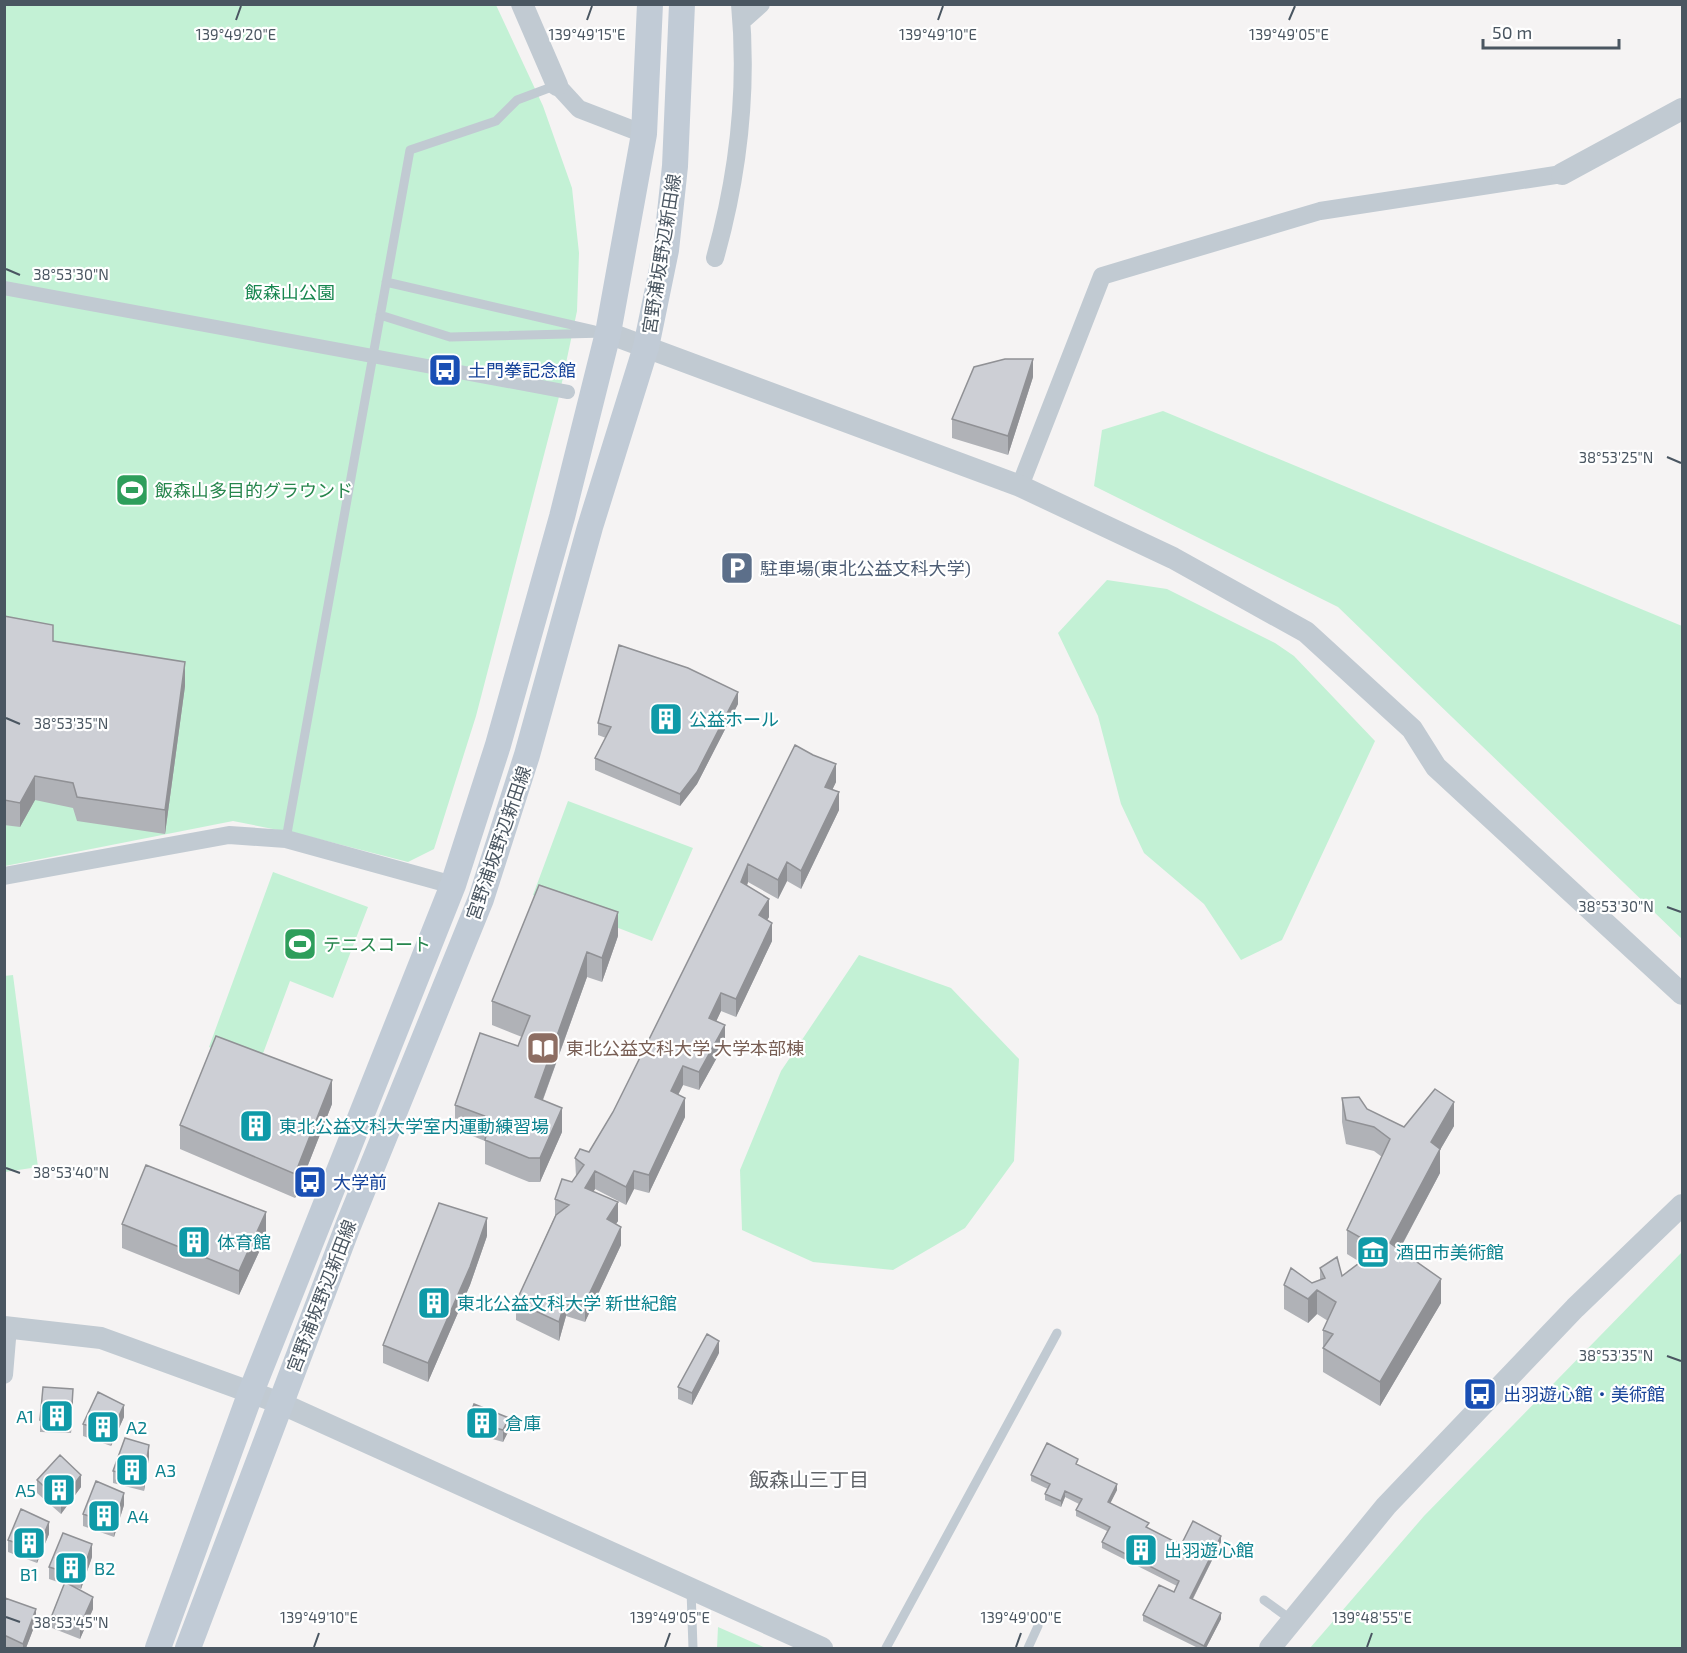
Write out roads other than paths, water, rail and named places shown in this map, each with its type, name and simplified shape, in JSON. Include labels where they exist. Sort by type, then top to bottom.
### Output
[{"type":"main road","name":"宮野浦坂野辺新田線","points":[[158,1648],[251,1392],[453,885],[498,745],[562,517],[608,333],[644,134],[650,4]]},
{"type":"main road","name":"宮野浦坂野辺新田線","points":[[188,1648],[348,1226],[481,899],[527,755],[590,527],[646,347],[666,250],[675,166],[682,4]]},
{"type":"street","points":[[522,4],[557,85],[579,109],[644,134]]},
{"type":"street","points":[[715,258],[736,159],[743,80],[741,13],[761,4]]},
{"type":"street","points":[[1020,486],[1102,276],[1320,211],[1562,174],[1683,110]]},
{"type":"street","points":[[4,288],[568,392]]},
{"type":"street","points":[[608,333],[1020,486],[1173,558],[1306,632],[1412,729],[1436,767],[1683,994]]},
{"type":"street","points":[[4,876],[229,835],[286,839],[453,885]]},
{"type":"street","points":[[1270,1648],[1386,1506],[1575,1308],[1683,1205]]},
{"type":"street","points":[[4,1375],[6,1327],[101,1338],[280,1402],[822,1648]]},
{"type":"lane","points":[[286,839],[410,150],[496,121],[517,100],[557,85]]},
{"type":"lane","points":[[386,282],[608,333]]},
{"type":"lane","points":[[380,315],[450,337],[608,333]]},
{"type":"lane","points":[[886,1648],[1057,1333]]},
{"type":"lane","points":[[691,1590],[693,1648]]},
{"type":"lane","points":[[1264,1600],[1293,1621]]},
{"type":"lane","points":[[1028,1648],[1038,1626]]},
{"type":"place","name":"土門拳記念館","points":[[445,370]]},
{"type":"place","name":"飯森山多目的グラウンド","points":[[132,490]]},
{"type":"place","name":"駐車場(東北公益文科大学)","points":[[737,568]]},
{"type":"place","name":"公益ホール","points":[[666,719]]},
{"type":"place","name":"テニスコート","points":[[300,944]]},
{"type":"place","name":"東北公益文科大学 大学本部棟","points":[[543,1048]]},
{"type":"place","name":"東北公益文科大学室内運動練習場","points":[[256,1126]]},
{"type":"place","name":"大学前","points":[[310,1182]]},
{"type":"place","name":"体育館","points":[[194,1242]]},
{"type":"place","name":"酒田市美術館","points":[[1373,1252]]},
{"type":"place","name":"東北公益文科大学 新世紀館","points":[[434,1303]]},
{"type":"place","name":"出羽遊心館・美術館","points":[[1480,1394]]},
{"type":"place","name":"A1","points":[[57,1416]]},
{"type":"place","name":"倉庫","points":[[482,1423]]},
{"type":"place","name":"A2","points":[[103,1427]]},
{"type":"place","name":"A3","points":[[132,1470]]},
{"type":"place","name":"A5","points":[[59,1490]]},
{"type":"place","name":"A4","points":[[104,1516]]},
{"type":"place","name":"B1","points":[[29,1543]]},
{"type":"place","name":"出羽遊心館","points":[[1141,1550]]},
{"type":"place","name":"B2","points":[[71,1568]]},
{"type":"district","name":"飯森山三丁目","points":[[809,1479]]},
{"type":"park label","name":"飯森山公園","points":[[290,292]]}]
